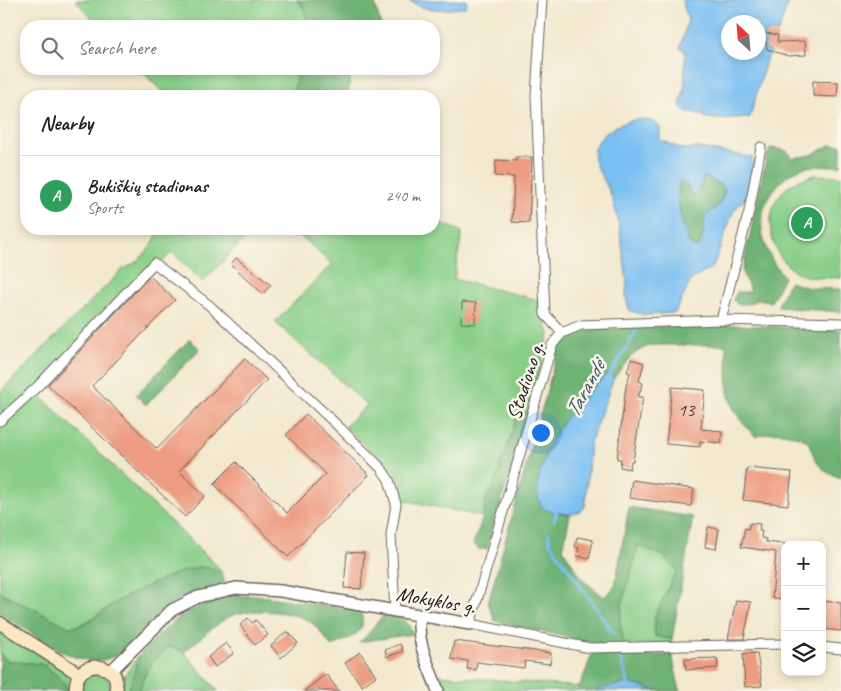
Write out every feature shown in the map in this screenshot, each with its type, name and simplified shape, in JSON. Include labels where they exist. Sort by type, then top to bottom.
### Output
[{"type":"main road","points":[[0,623],[79,674]]},
{"type":"main road","points":[[76,691],[76,681],[79,674],[91,666],[111,671],[117,682],[117,691]]},
{"type":"street","points":[[542,0],[536,95],[545,314],[562,333]]},
{"type":"street","points":[[721,320],[749,211],[761,147]]},
{"type":"street","points":[[0,421],[38,386],[154,263],[205,302],[381,468],[389,480],[396,504],[391,535],[395,611]]},
{"type":"street","name":"Stadiono g.","points":[[470,624],[552,345],[562,333],[581,325],[721,320],[841,323]]},
{"type":"street","name":"Mokyklos g.","points":[[111,671],[172,610],[198,596],[236,588],[265,589],[395,611],[590,648],[781,644]]},
{"type":"street","points":[[420,616],[418,630],[421,643],[438,691]]},
{"type":"street","points":[[826,647],[841,648]]},
{"type":"green space","points":[[75,0],[296,0],[302,5],[306,19],[306,20],[94,20]]},
{"type":"green space","points":[[296,0],[374,0],[379,20],[306,20],[302,5]]},
{"type":"green space","points":[[146,75],[297,75],[294,90],[160,90]]},
{"type":"green space","points":[[297,75],[350,75],[349,90],[294,90]]},
{"type":"green space","points":[[830,145],[841,145],[841,166],[810,166],[794,172],[777,186],[769,197],[764,209],[762,232],[765,244],[784,277],[771,302],[759,299],[748,304],[737,304],[733,300],[737,292],[751,292],[742,272],[767,155],[771,148],[787,151],[793,158],[811,155]]},
{"type":"green space","points":[[815,175],[841,176],[841,278],[810,277],[795,271],[786,264],[774,243],[771,219],[773,207],[779,196],[795,182]]},
{"type":"green space","points":[[704,176],[721,185],[725,191],[719,205],[705,217],[705,226],[698,248],[690,245],[680,213],[678,188],[680,180],[688,186],[700,183]]},
{"type":"green space","points":[[440,222],[462,232],[454,279],[539,300],[549,335],[528,412],[521,413],[504,452],[495,484],[487,496],[483,517],[404,500],[401,484],[396,476],[345,426],[367,405],[275,322],[332,264],[299,235],[440,235]]},
{"type":"green space","points":[[248,235],[203,282],[172,252],[36,392],[220,569],[199,567],[119,600],[85,623],[69,628],[0,592],[0,392],[122,270],[135,263],[145,254],[156,236]]},
{"type":"green space","points":[[789,282],[810,288],[841,289],[841,312],[777,307]]},
{"type":"green space","points":[[700,325],[841,330],[841,478],[827,472],[819,465],[808,441],[782,433],[770,433],[756,437],[744,424],[731,404],[727,385],[726,345],[653,345],[635,353],[614,378],[610,373],[605,376],[567,416],[545,453],[546,510],[570,515],[563,549],[583,580],[604,597],[615,586],[629,507],[693,517],[672,639],[655,636],[655,616],[677,570],[662,555],[638,545],[622,605],[620,622],[625,655],[672,655],[680,691],[656,691],[629,683],[596,691],[578,691],[596,644],[495,621],[488,603],[559,347],[566,339],[588,330]]},
{"type":"green space","points":[[190,339],[200,349],[146,405],[136,395]]},
{"type":"green space","points":[[528,412],[487,549],[479,549],[473,544],[483,517],[487,496],[499,474],[517,416]]},
{"type":"green space","points":[[638,545],[662,555],[677,570],[655,616],[655,636],[672,639],[672,643],[624,645],[620,622],[622,605]]},
{"type":"green space","points":[[198,567],[220,569],[225,583],[192,593],[177,600],[152,620],[125,649],[103,660],[89,660],[63,652],[0,613],[0,592],[69,627],[76,626],[89,621],[120,600],[148,585]]},
{"type":"green space","points":[[255,595],[360,611],[362,625],[360,630],[351,638],[332,647],[312,623],[304,619],[282,613],[245,612],[227,618],[184,652],[169,646],[150,666],[140,691],[128,691],[141,653],[175,621],[187,613],[212,602]]},
{"type":"green space","points":[[387,614],[397,616],[403,620],[409,625],[413,634],[359,642],[364,639],[382,617]]},
{"type":"green space","points":[[0,632],[60,667],[67,674],[70,691],[68,691],[63,681],[41,664],[8,661],[0,654]]},
{"type":"green space","points":[[170,646],[184,652],[218,691],[140,691],[150,666]]},
{"type":"green space","points":[[0,654],[8,661],[41,664],[47,667],[63,681],[68,691],[0,691]]},
{"type":"green space","points":[[139,655],[134,677],[128,691],[121,691],[124,676]]},
{"type":"green space","points":[[93,673],[100,674],[108,680],[109,691],[82,691],[84,679]]},
{"type":"green space","points":[[439,675],[579,687],[578,691],[445,691]]},
{"type":"water","points":[[409,0],[466,0],[467,4],[465,7],[436,10],[422,7]]},
{"type":"water","points":[[682,0],[789,0],[778,33],[766,32],[766,15],[721,15],[721,60],[766,60],[766,50],[772,52],[767,57],[750,117],[718,119],[707,118],[694,112],[686,112],[680,106],[685,85],[685,50],[680,48],[688,20]]},
{"type":"water","points":[[632,120],[652,121],[660,127],[660,140],[681,149],[698,148],[752,157],[753,175],[747,195],[733,212],[713,267],[691,280],[675,313],[646,315],[630,311],[626,300],[627,279],[617,217],[611,195],[595,162],[594,152],[598,141],[613,128]],"holes":[[[704,176],[721,185],[725,191],[719,205],[705,217],[702,242],[698,248],[690,245],[679,205],[678,189],[680,181],[688,186],[692,195],[698,192]]]},
{"type":"water","points":[[611,373],[614,378],[590,442],[585,507],[579,512],[572,514],[546,510],[540,502],[537,491],[543,463],[549,448],[562,423],[572,410],[605,376]]},
{"type":"water","points":[[629,683],[656,691],[596,691],[599,689]]},
{"type":"building","points":[[766,33],[778,35],[777,42],[805,41],[806,55],[788,56],[767,49]]},
{"type":"building","points":[[813,81],[838,82],[837,97],[813,96]]},
{"type":"building","points":[[516,157],[532,157],[529,223],[512,222],[514,177],[495,176],[496,160],[516,161]]},
{"type":"building","points":[[236,258],[271,285],[263,294],[231,264]]},
{"type":"building","points":[[150,276],[175,300],[92,386],[157,449],[245,359],[267,380],[179,471],[205,496],[185,517],[48,385]]},
{"type":"building","points":[[462,302],[476,303],[475,324],[461,323]]},
{"type":"building","points":[[631,359],[644,363],[639,381],[643,383],[638,397],[643,397],[633,461],[631,461],[630,469],[620,467],[621,459],[617,459],[626,386],[630,373],[627,372]]},
{"type":"building","points":[[672,387],[705,390],[701,429],[722,431],[721,443],[700,441],[700,447],[666,444]]},
{"type":"building","points":[[306,414],[369,475],[288,557],[214,484],[236,462],[287,513],[326,474],[286,435]]},
{"type":"building","points":[[747,468],[792,472],[788,505],[743,500]]},
{"type":"building","points":[[632,480],[694,489],[691,506],[629,498]]},
{"type":"building","points":[[750,523],[760,524],[761,538],[766,539],[766,542],[781,544],[781,599],[772,598],[776,552],[741,547],[745,528],[748,529]]},
{"type":"building","points":[[708,527],[719,529],[716,549],[705,547]]},
{"type":"building","points":[[577,537],[593,540],[589,559],[577,556],[579,548],[575,547]]},
{"type":"building","points":[[347,552],[364,553],[361,589],[344,588]]},
{"type":"building","points":[[736,600],[751,602],[744,639],[728,639]]},
{"type":"building","points":[[826,601],[841,603],[841,631],[826,629]]},
{"type":"building","points":[[248,618],[252,623],[256,620],[268,635],[255,645],[240,625]]},
{"type":"building","points":[[287,631],[298,643],[281,658],[271,646]]},
{"type":"building","points":[[454,641],[551,653],[550,664],[525,661],[524,668],[477,662],[476,670],[467,669],[468,661],[451,659]]},
{"type":"building","points":[[226,643],[234,653],[215,667],[208,657]]},
{"type":"building","points":[[400,644],[403,651],[387,657],[385,650]]},
{"type":"building","points":[[360,652],[376,676],[362,686],[345,663]]},
{"type":"building","points":[[757,653],[762,686],[745,687],[743,654]]},
{"type":"building","points":[[717,658],[718,668],[686,670],[685,659]]},
{"type":"building","points":[[326,674],[339,691],[304,691]]},
{"type":"waterway","name":"Tarandė","points":[[609,376],[636,332]]},
{"type":"waterway","name":"Tarandė","points":[[554,521],[557,510]]},
{"type":"waterway","name":"Tarandė","points":[[549,534],[550,543],[614,634]]},
{"type":"waterway","name":"Tarandė","points":[[621,658],[630,691]]},
{"type":"place","name":"Bukiškių stadionas","points":[[807,223]]}]
